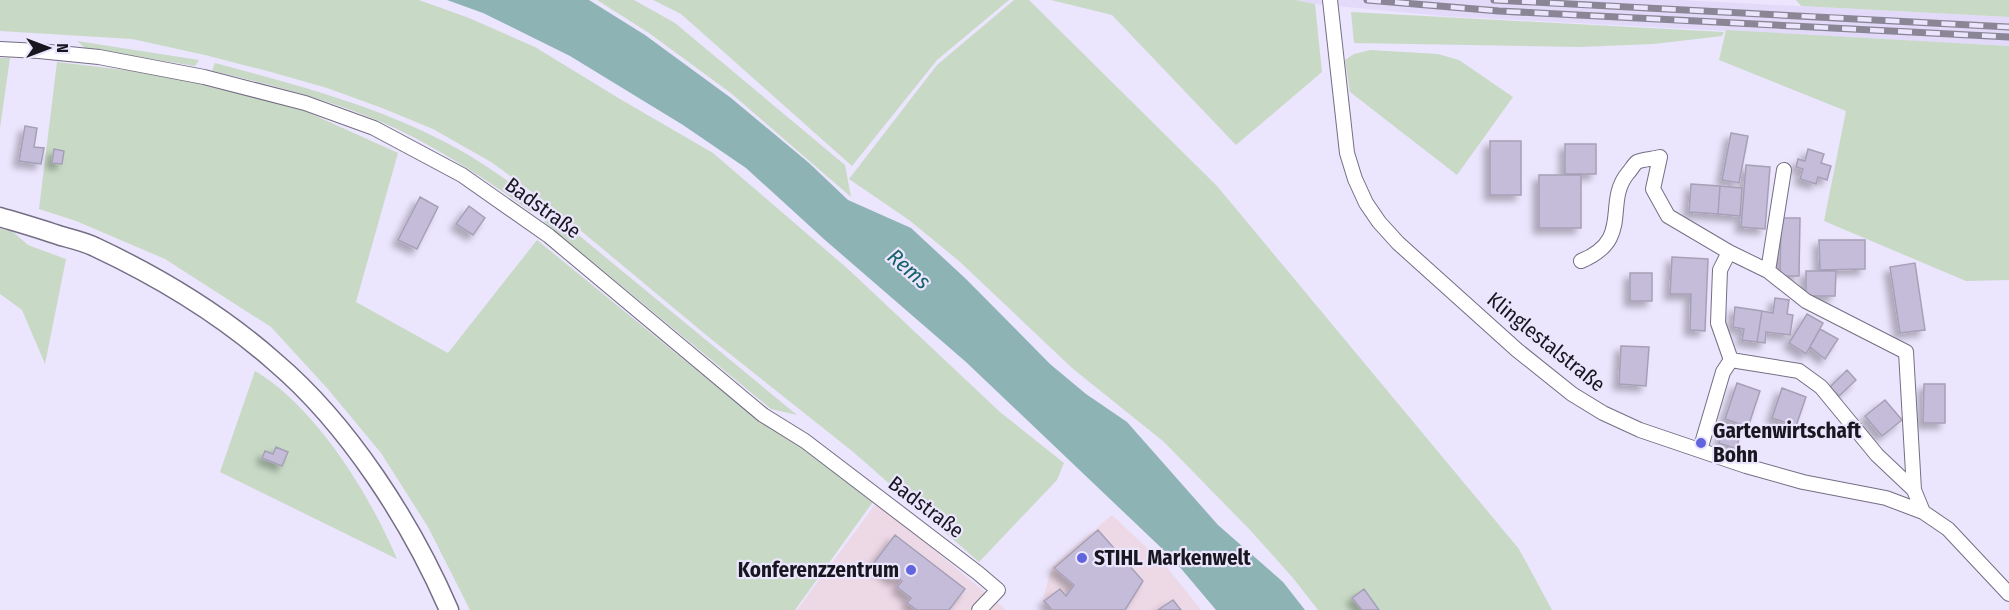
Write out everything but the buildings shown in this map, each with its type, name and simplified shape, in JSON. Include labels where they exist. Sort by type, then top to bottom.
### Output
[{"type":"street","name":"Klinglestalstraße","points":[[1330,0],[1347,153],[1355,179],[1366,202],[1378,222],[1398,243],[1517,350],[1572,394],[1603,413],[1640,430],[1803,483],[1886,498],[1923,512],[1948,529],[2009,594]]},
{"type":"street","name":"Badstraße","points":[[0,49],[99,57],[204,77],[304,103],[374,128],[462,175],[549,236],[763,415],[805,441],[978,573],[998,590],[980,610]]},
{"type":"street","points":[[1581,261],[1597,255],[1608,243],[1615,220],[1621,181],[1637,162],[1660,157],[1653,189],[1668,216],[1768,272],[1806,301],[1906,352],[1914,490],[1923,512]]},
{"type":"street","points":[[1768,272],[1784,170]]},
{"type":"street","points":[[0,217],[94,246],[188,297],[276,362],[311,396],[342,433],[380,485],[413,538],[449,610]]},
{"type":"street","points":[[1729,252],[1720,270],[1718,323],[1731,360]]},
{"type":"street","points":[[1700,450],[1723,372],[1731,360]]},
{"type":"street","points":[[1731,360],[1799,371],[1821,387],[1877,455],[1914,490]]},
{"type":"shaded area","points":[[0,0],[419,0],[469,18],[535,47],[713,153],[848,269],[1000,412],[1064,463],[1057,480],[979,562],[852,451],[711,339],[550,205],[491,162],[433,129],[382,108],[327,88],[271,72],[132,39],[0,31]]},
{"type":"shaded area","points":[[597,0],[634,0],[675,23],[845,165],[851,197],[732,94],[649,33]]},
{"type":"shaded area","points":[[653,0],[1009,0],[937,60],[852,166],[681,14]]},
{"type":"shaded area","points":[[1014,0],[1029,0],[1217,186],[1519,549],[1552,610],[1318,610],[1250,530],[1164,442],[1072,368],[959,261],[909,220],[849,179],[937,65]]},
{"type":"shaded area","points":[[1051,0],[1296,0],[1315,4],[1322,72],[1236,145],[1112,15]]},
{"type":"shaded area","points":[[1296,0],[1681,0],[2009,17],[2009,46],[1443,16],[1315,4]]},
{"type":"shaded area","points":[[1796,0],[2009,0],[2009,17],[1801,6]]},
{"type":"shaded area","points":[[1351,12],[1724,32],[1722,36],[1654,44],[1579,47],[1354,43]]},
{"type":"shaded area","points":[[1726,30],[2009,46],[2009,280],[1966,281],[1824,221],[1846,111],[1719,60]]},
{"type":"shaded area","points":[[77,41],[199,60],[195,66],[85,48]]},
{"type":"shaded area","points":[[1370,50],[1438,54],[1459,60],[1513,97],[1457,175],[1350,92],[1345,60],[1354,54]]},
{"type":"shaded area","points":[[0,58],[10,58],[0,128]]},
{"type":"shaded area","points":[[57,62],[175,76],[294,106],[398,153],[356,302],[448,353],[537,240],[760,422],[805,439],[875,499],[795,610],[470,610],[428,527],[381,453],[327,388],[271,327],[165,259],[76,221],[39,209]]},
{"type":"shaded area","points":[[215,63],[339,98],[400,121],[458,149],[538,203],[531,212],[450,158],[377,120],[307,96],[212,71]]},
{"type":"shaded area","points":[[553,214],[797,415],[771,409],[544,222]]},
{"type":"shaded area","points":[[0,228],[12,231],[28,245],[66,259],[45,364],[22,310],[0,294]]},
{"type":"shaded area","points":[[255,371],[278,387],[299,407],[339,454],[372,508],[397,559],[220,472]]},
{"type":"shaded area","points":[[877,502],[1006,610],[797,610]]},
{"type":"shaded area","points":[[1112,515],[1166,566],[1201,610],[1049,610],[1042,602],[1052,566]]},
{"type":"water","name":"Rems","points":[[447,0],[589,0],[645,35],[731,98],[809,163],[848,200],[911,228],[966,279],[1050,364],[1086,394],[1127,422],[1218,525],[1283,582],[1305,610],[1216,610],[1173,559],[966,362],[746,168],[683,125],[570,56],[483,13]]},
{"type":"railway","points":[[1367,0],[1499,11],[2009,37]]},
{"type":"railway","points":[[1494,0],[2009,27]]},
{"type":"place","name":"Gartenwirtschaft Bohn","points":[[1701,443]]},
{"type":"place","name":"STIHL Markenwelt","points":[[1082,558]]},
{"type":"place","name":"Konferenzzentrum","points":[[911,570]]}]
